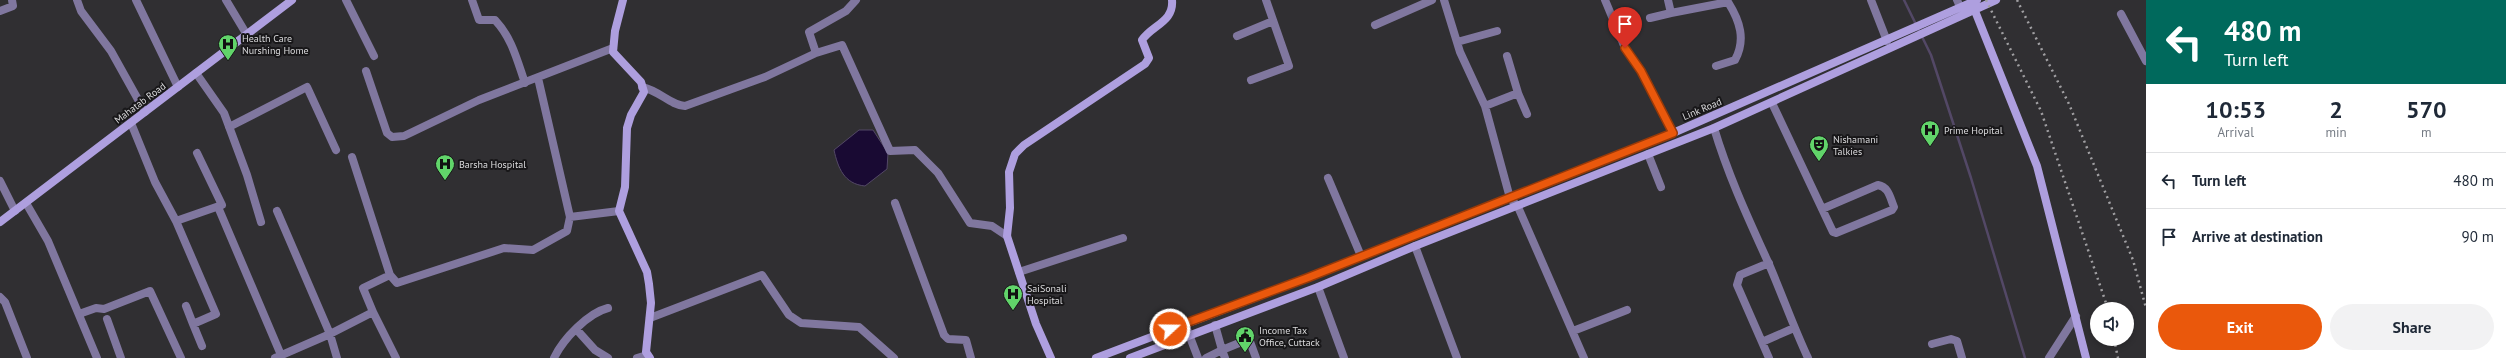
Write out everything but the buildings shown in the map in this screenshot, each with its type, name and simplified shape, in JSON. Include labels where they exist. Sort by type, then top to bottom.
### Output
[{"type":"main road","name":"Mahatab Road","points":[[0,222],[292,0]]},
{"type":"main road","points":[[623,0],[613,48],[642,87],[642,98],[631,115],[627,128],[625,187],[619,211],[647,272],[651,303],[649,357]]},
{"type":"main road","points":[[1051,358],[1036,324],[1007,236],[1010,208],[1009,172],[1011,163],[1018,149],[1145,64],[1149,58],[1142,40],[1169,16],[1172,10],[1172,0]]},
{"type":"main road","name":"Link Road","points":[[1096,358],[1510,198],[1673,133],[1924,25],[1977,0]]},
{"type":"main road","points":[[1130,358],[1318,287],[1415,246],[1518,207],[1714,128],[1907,42],[1996,0]]},
{"type":"main road","points":[[1975,11],[2037,166],[2086,358]]},
{"type":"street","points":[[0,11],[13,6],[12,0]]},
{"type":"street","points":[[76,0],[81,11],[111,51],[145,112]]},
{"type":"street","points":[[136,0],[178,87]]},
{"type":"street","points":[[226,0],[247,35]]},
{"type":"street","points":[[346,0],[374,56]]},
{"type":"street","points":[[472,0],[479,20],[495,20],[504,30],[513,46],[525,83]]},
{"type":"street","points":[[816,53],[809,32],[846,12],[856,0]]},
{"type":"street","points":[[1251,80],[1290,66],[1266,0]]},
{"type":"street","points":[[1375,25],[1432,0]]},
{"type":"street","points":[[1444,0],[1457,42],[1485,106],[1510,198],[1518,207],[1584,358]]},
{"type":"street","points":[[1605,0],[1625,48],[1641,71],[1673,133]]},
{"type":"street","points":[[1668,0],[1671,14]]},
{"type":"street","points":[[1871,0],[1887,41]]},
{"type":"street","points":[[1957,0],[1961,8]]},
{"type":"street","points":[[1650,18],[1728,2],[1736,15],[1742,47],[1735,60],[1716,66]]},
{"type":"street","points":[[2121,14],[2146,61]]},
{"type":"street","points":[[1237,36],[1274,21]]},
{"type":"street","points":[[1457,42],[1497,30]]},
{"type":"street","points":[[642,87],[658,92],[674,104],[685,106],[765,77],[816,53],[842,45],[890,151],[915,150],[938,173],[970,223],[992,226],[1007,236]]},
{"type":"street","points":[[366,71],[387,133],[392,137],[410,134],[479,100],[613,48]]},
{"type":"street","points":[[1507,56],[1518,93],[1527,114]]},
{"type":"street","points":[[196,74],[224,113],[247,175],[261,222]]},
{"type":"street","points":[[352,157],[390,275],[397,283],[504,248],[533,250],[567,231],[570,217],[538,78]]},
{"type":"street","points":[[229,127],[307,87],[336,150]]},
{"type":"street","points":[[1485,106],[1518,93]]},
{"type":"street","points":[[1772,103],[1832,231],[1836,232],[1892,210],[1894,207],[1887,190],[1884,186],[1878,185],[1822,209]]},
{"type":"street","points":[[131,123],[155,182],[176,221],[216,314],[193,324]]},
{"type":"street","points":[[1714,128],[1724,162],[1769,263],[1794,328],[1808,358]]},
{"type":"street","points":[[176,221],[222,205],[197,153]]},
{"type":"street","points":[[1648,154],[1661,187]]},
{"type":"street","points":[[1328,178],[1361,256]]},
{"type":"street","points":[[0,180],[15,211]]},
{"type":"street","points":[[26,203],[48,241],[97,358]]},
{"type":"street","points":[[895,204],[944,335],[948,339],[966,340],[971,358]]},
{"type":"street","points":[[218,207],[278,357],[330,334],[373,312]]},
{"type":"street","points":[[276,210],[330,334],[337,358]]},
{"type":"street","points":[[570,217],[619,211]]},
{"type":"street","points":[[1019,272],[1122,238]]},
{"type":"street","points":[[1415,246],[1457,358]]},
{"type":"street","points":[[1769,263],[1740,275],[1737,279],[1737,285],[1769,358]]},
{"type":"street","points":[[390,275],[363,288],[396,358]]},
{"type":"street","points":[[650,318],[762,275],[789,316],[801,323],[859,328],[894,358]]},
{"type":"street","points":[[1318,287],[1344,358]]},
{"type":"street","points":[[79,314],[96,308],[104,309],[150,291],[181,358]]},
{"type":"street","points":[[0,297],[5,302],[27,358]]},
{"type":"street","points":[[186,306],[202,346]]},
{"type":"street","points":[[554,358],[559,348],[586,319],[598,310],[608,308]]},
{"type":"street","points":[[1572,332],[1627,310]]},
{"type":"street","points":[[2049,358],[2076,316]]},
{"type":"street","points":[[107,320],[121,358]]},
{"type":"street","points":[[1185,324],[1198,358]]},
{"type":"street","points":[[1214,325],[1224,354]]},
{"type":"street","points":[[1762,342],[1794,328]]},
{"type":"street","points":[[577,330],[595,350],[608,358]]},
{"type":"street","points":[[1206,358],[1224,354],[1249,339],[1256,358]]},
{"type":"street","points":[[1932,344],[1951,339],[1957,341],[1962,358]]},
{"type":"street","points":[[637,358],[649,357]]},
{"type":"shaded area","points":[[859,130],[873,130],[888,153],[887,169],[865,186],[852,182],[843,174],[834,150]]},
{"type":"waterway","points":[[1904,0],[1931,55],[1971,178],[2025,358]]},
{"type":"railway","points":[[1986,0],[2041,111],[2106,302]]},
{"type":"railway","points":[[2017,0],[2069,104],[2133,260],[2146,308]]},
{"type":"railway","points":[[2115,346],[2118,358]]},
{"type":"place","name":"Health Care Nurshing Home","points":[[228,61]]},
{"type":"place","name":"Prime Hopital","points":[[1930,147]]},
{"type":"place","name":"Nishamani Talkies","points":[[1819,162]]},
{"type":"place","name":"Barsha Hospital","points":[[445,181]]},
{"type":"place","name":"SaiSonali Hospital","points":[[1013,311]]},
{"type":"place","name":"Income Tax Office, Cuttack","points":[[1245,353]]},
{"type":"route","points":[[1170,329],[1307,278],[1673,133],[1641,71],[1625,48]]}]
